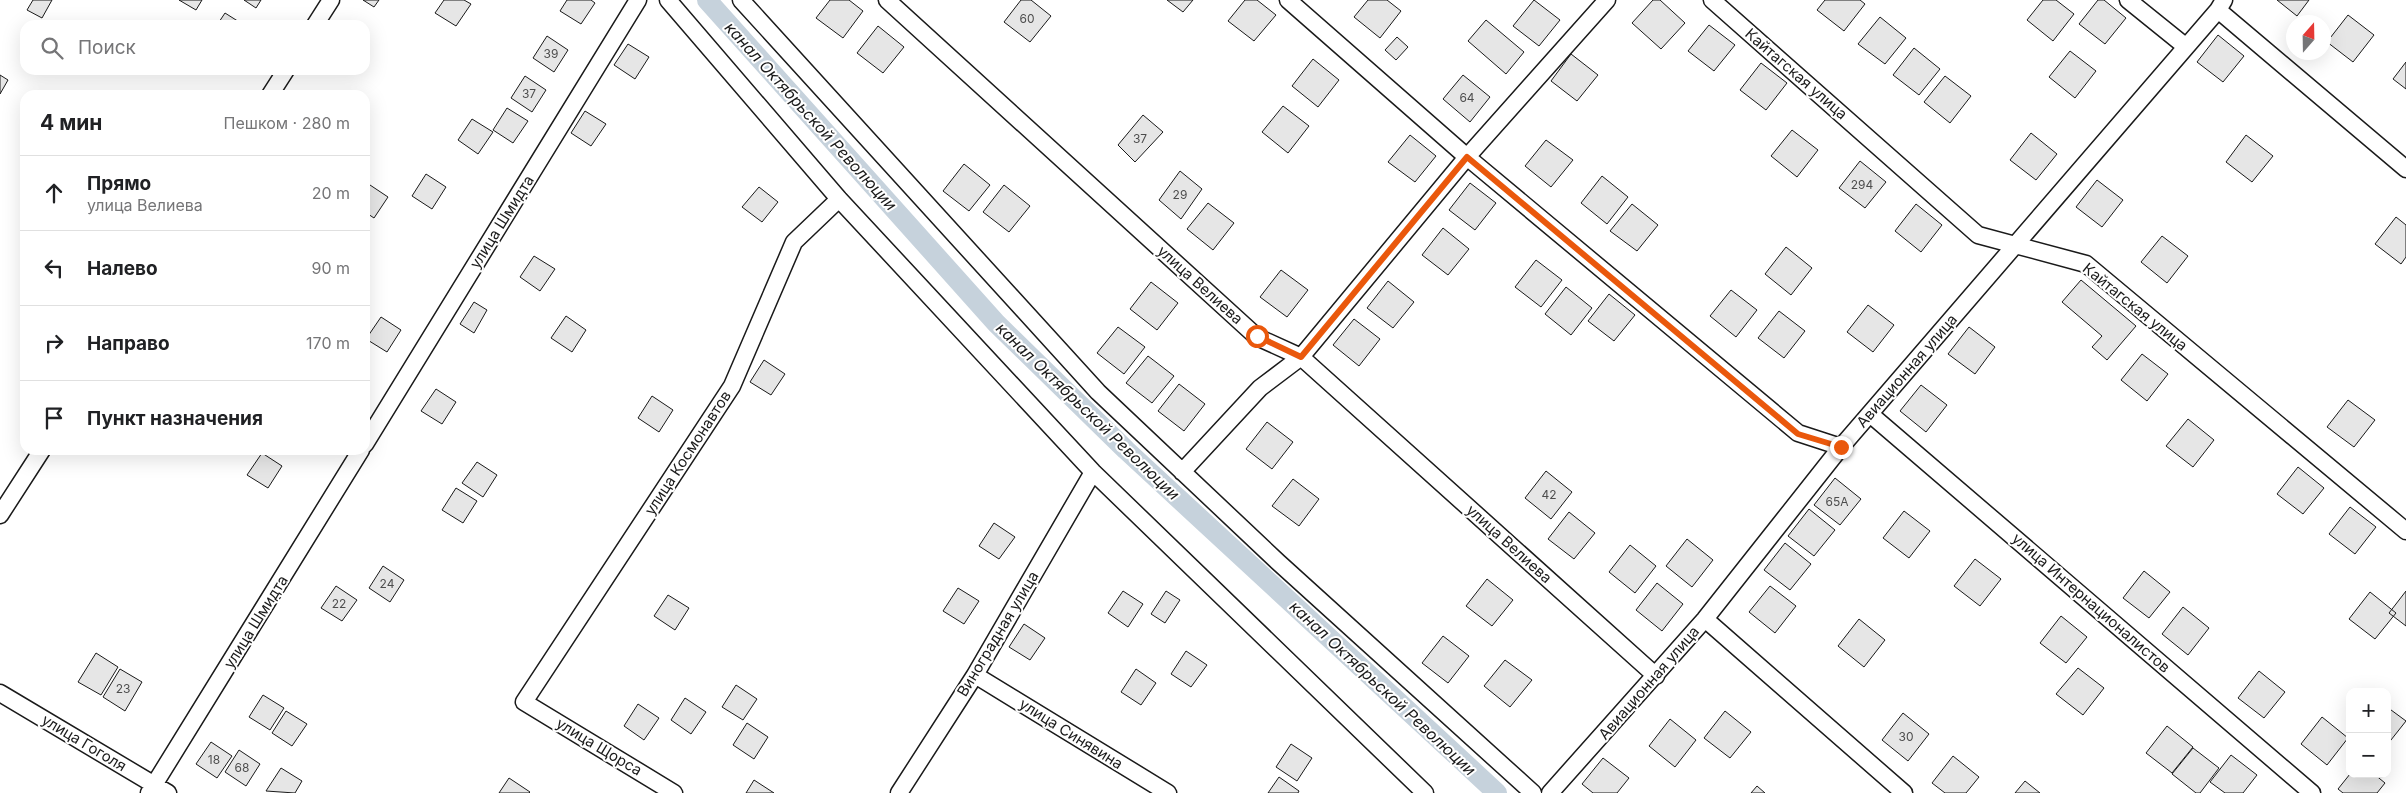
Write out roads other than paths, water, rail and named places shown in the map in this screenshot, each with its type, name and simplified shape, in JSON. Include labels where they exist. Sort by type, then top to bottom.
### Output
[{"type":"street","points":[[318,20],[332,0]]},
{"type":"street","name":"улица Шмидта","points":[[370,436],[638,0]]},
{"type":"street","points":[[668,0],[839,199],[1093,472],[1425,793]]},
{"type":"street","points":[[741,0],[1098,392],[1278,562],[1533,793]]},
{"type":"street","name":"улица Велиева","points":[[887,0],[1257,336],[1301,357],[1656,676]]},
{"type":"street","points":[[1288,0],[1467,157],[1798,434],[1841,447]]},
{"type":"street","points":[[1182,472],[1260,388],[1301,357],[1467,157],[1607,0]]},
{"type":"street","name":"Кайтагская улица","points":[[1712,0],[1978,235],[2086,264],[2406,531]]},
{"type":"street","points":[[2128,0],[2185,46]]},
{"type":"street","points":[[2221,5],[2406,169]]},
{"type":"street","name":"Авиационная улица","points":[[1550,793],[1705,619],[1841,447],[2221,5]]},
{"type":"street","points":[[273,90],[283,75]]},
{"type":"street","name":"улица Космонавтов","points":[[524,702],[732,386],[794,242],[839,199]]},
{"type":"street","name":"улица Интернационалистов","points":[[1870,414],[2312,793]]},
{"type":"street","points":[[0,515],[39,455]]},
{"type":"street","name":"улица Шмидта","points":[[157,790],[358,455]]},
{"type":"street","name":"Виноградная улица","points":[[899,793],[975,675],[1093,472]]},
{"type":"street","points":[[1705,619],[1904,793]]},
{"type":"street","name":"улица Синявина","points":[[975,675],[1168,793]]},
{"type":"street","name":"улица Гоголя","points":[[0,693],[157,790]]},
{"type":"street","name":"улица Щорса","points":[[524,702],[674,793]]},
{"type":"waterway","name":"канал Октябрьской Революции","points":[[707,0],[996,323],[1126,450],[1497,793]]}]
